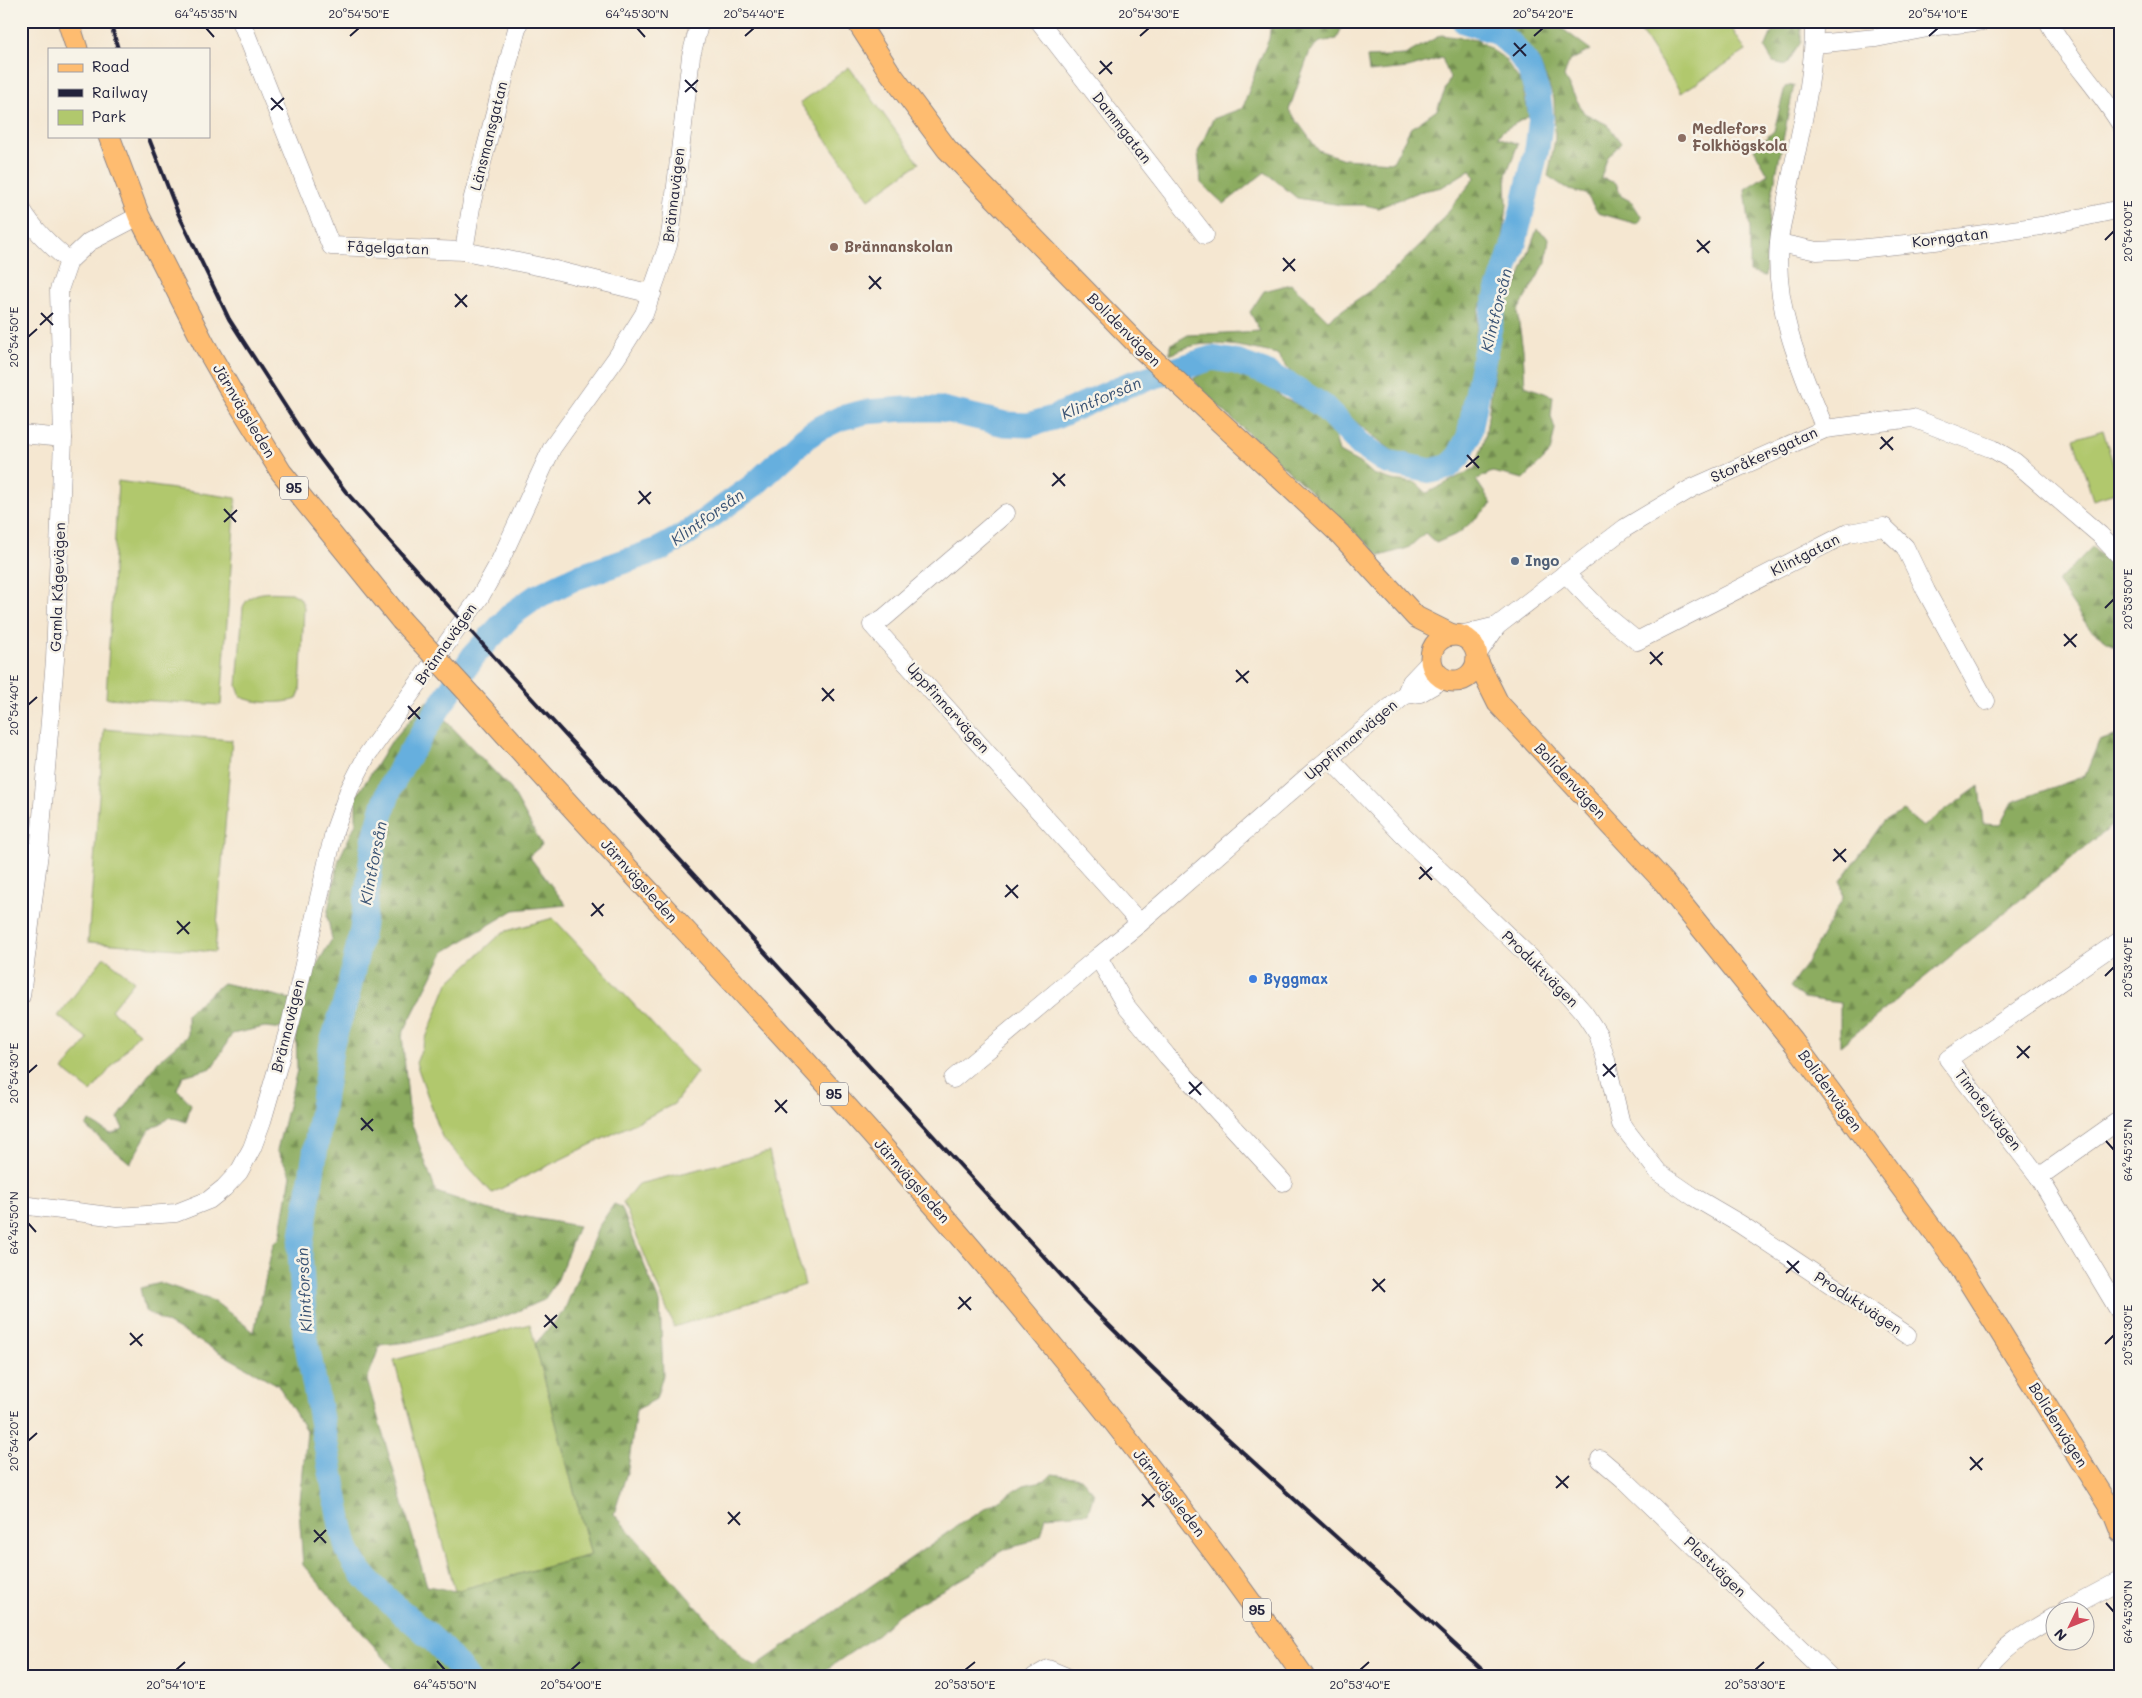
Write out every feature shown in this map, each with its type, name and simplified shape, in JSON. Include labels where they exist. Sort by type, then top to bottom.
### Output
[{"type":"main road","points":[[68,21],[77,48]]},
{"type":"main road","name":"Bolidenvägen","points":[[858,21],[889,71],[947,149],[1140,348],[1340,534],[1416,617],[1435,672],[1498,704]]},
{"type":"main road","name":"Järnvägsleden","points":[[110,138],[139,216],[204,344],[281,472],[401,620],[883,1147],[1057,1351],[1209,1544],[1304,1677]]},
{"type":"main road","name":"Bolidenvägen","points":[[1416,617],[1473,644],[1477,658],[1498,704],[1664,882],[1795,1044],[1956,1261],[2119,1522]]},
{"type":"main road","points":[[1431,659],[1438,642],[1444,637],[1456,635]]},
{"type":"main road","points":[[1451,680],[1468,678],[1473,672],[1477,658]]},
{"type":"street","name":"Fågelgatan","points":[[241,21],[331,246],[464,251],[547,268],[652,294]]},
{"type":"street","name":"Länsmansgatan","points":[[464,251],[472,201],[519,21]]},
{"type":"street","name":"Brännavägen","points":[[21,1205],[117,1217],[176,1213],[209,1200],[239,1172],[252,1148],[262,1121],[291,1021],[329,850],[349,790],[367,755],[480,597],[499,563],[552,448],[617,357],[644,314],[668,245],[690,56],[700,21]]},
{"type":"street","name":"Dammgatan","points":[[1040,21],[1205,236]]},
{"type":"street","points":[[1814,21],[1815,44],[1779,243],[1784,316],[1796,360],[1825,429]]},
{"type":"street","points":[[1815,44],[1876,38],[1938,26],[1984,21]]},
{"type":"street","points":[[2048,21],[2060,44],[2108,104],[2121,125]]},
{"type":"street","points":[[21,208],[30,224],[69,261]]},
{"type":"street","name":"Korngatan","points":[[1779,243],[1817,251],[1905,244],[2042,226],[2121,209]]},
{"type":"street","name":"Gamla Kågevägen","points":[[21,996],[39,853],[55,660],[63,438],[59,290],[69,261],[89,242],[139,216]]},
{"type":"street","name":"Storåkersgatan","points":[[1477,658],[1497,626],[1625,528],[1692,488],[1825,429],[1913,418],[1993,449],[2015,462],[2100,535],[2121,557]]},
{"type":"street","points":[[21,434],[63,438]]},
{"type":"street","name":"Uppfinnarvägen","points":[[1006,513],[884,618],[872,625],[1140,923]]},
{"type":"street","name":"Klintgatan","points":[[1565,574],[1604,614],[1637,641],[1848,533],[1884,527],[1905,547],[1926,591],[1986,701]]},
{"type":"street","name":"Storåkersgatan","points":[[1456,635],[1497,626]]},
{"type":"street","name":"Uppfinnarvägen","points":[[953,1079],[1140,923],[1329,758],[1405,695],[1411,682],[1431,659]]},
{"type":"street","name":"Uppfinnarvägen","points":[[1405,695],[1420,693],[1451,680]]},
{"type":"street","name":"Produktvägen","points":[[1329,758],[1403,835],[1563,989],[1584,1013],[1598,1034],[1621,1124],[1659,1173],[1694,1197],[1740,1224],[1907,1335]]},
{"type":"street","points":[[21,850],[39,853]]},
{"type":"street","name":"Timotejvägen","points":[[2121,940],[1948,1059],[2039,1177],[2121,1314]]},
{"type":"street","points":[[1098,957],[1126,1006],[1167,1056],[1283,1182]]},
{"type":"street","points":[[2039,1177],[2121,1120]]},
{"type":"street","name":"Plastvägen","points":[[1600,1459],[1627,1482],[1830,1677]]},
{"type":"street","points":[[2084,1600],[2121,1580]]},
{"type":"street","points":[[1983,1677],[1989,1665],[2015,1642],[2044,1623]]},
{"type":"street","points":[[1034,1677],[1048,1669],[1068,1677]]},
{"type":"green space","points":[[1271,21],[1348,21],[1343,24],[1337,39],[1320,42],[1310,51],[1289,110],[1318,150],[1344,159],[1393,162],[1410,129],[1437,110],[1450,78],[1442,58],[1408,68],[1369,72],[1367,57],[1405,55],[1441,35],[1477,40],[1504,58],[1522,84],[1529,116],[1502,131],[1498,137],[1518,144],[1506,175],[1507,205],[1502,248],[1494,275],[1479,310],[1474,353],[1457,445],[1441,462],[1418,462],[1391,450],[1322,395],[1294,377],[1277,354],[1237,346],[1209,344],[1195,345],[1170,355],[1170,345],[1188,335],[1260,331],[1250,312],[1264,291],[1291,284],[1328,320],[1382,282],[1425,240],[1475,178],[1471,169],[1442,187],[1418,192],[1378,208],[1365,205],[1341,205],[1297,198],[1265,172],[1224,204],[1201,183],[1198,152],[1213,119],[1243,108],[1257,66],[1269,39]]},
{"type":"green space","points":[[1497,21],[1552,21],[1591,50],[1569,61],[1564,77],[1584,113],[1608,125],[1621,143],[1607,158],[1601,178],[1616,183],[1621,196],[1632,202],[1642,218],[1637,224],[1598,213],[1586,194],[1569,190],[1548,176],[1555,139],[1554,99],[1537,56],[1502,31]]},
{"type":"green space","points":[[1634,21],[1727,21],[1746,51],[1681,93]]},
{"type":"green space","points":[[1782,21],[1801,21],[1801,42],[1786,65],[1773,62],[1765,48],[1774,27]]},
{"type":"green space","points":[[849,67],[919,163],[869,199],[800,103]]},
{"type":"green space","points":[[1794,85],[1771,200],[1765,276],[1750,272],[1750,229],[1745,189],[1768,174],[1754,149],[1774,131],[1785,87]]},
{"type":"green space","points":[[1537,229],[1549,238],[1546,262],[1517,312],[1523,349],[1525,386],[1553,396],[1551,416],[1555,429],[1550,453],[1524,479],[1492,472],[1476,480],[1492,504],[1459,533],[1436,543],[1425,533],[1408,548],[1380,556],[1200,389],[1193,379],[1210,369],[1233,371],[1242,377],[1264,381],[1284,399],[1314,410],[1332,425],[1339,452],[1363,465],[1373,474],[1392,480],[1416,483],[1427,493],[1475,468],[1485,439],[1504,297],[1515,290]]},
{"type":"green space","points":[[2103,430],[2121,491],[2093,500],[2074,439]]},
{"type":"green space","points":[[118,481],[236,498],[221,705],[106,698]]},
{"type":"green space","points":[[2092,547],[2121,574],[2121,651],[2089,628],[2057,582]]},
{"type":"green space","points":[[270,592],[292,593],[300,598],[304,607],[300,691],[297,699],[269,703],[241,697],[237,686],[243,607],[251,597],[257,594]]},
{"type":"green space","points":[[427,701],[511,789],[542,845],[529,856],[566,905],[514,910],[444,952],[402,1035],[410,1119],[436,1192],[493,1211],[578,1226],[558,1279],[544,1300],[508,1315],[417,1341],[380,1345],[367,1380],[427,1586],[455,1591],[591,1555],[535,1344],[564,1311],[599,1226],[614,1204],[621,1207],[660,1304],[663,1375],[656,1399],[636,1410],[628,1469],[614,1514],[743,1659],[756,1666],[960,1524],[1024,1485],[1046,1480],[1052,1474],[1081,1478],[1094,1493],[1088,1513],[1046,1516],[1041,1535],[1028,1543],[1005,1549],[971,1574],[899,1614],[878,1634],[815,1677],[401,1677],[303,1565],[299,1511],[307,1432],[278,1385],[145,1311],[140,1288],[161,1283],[214,1301],[254,1332],[273,1244],[280,1238],[291,1175],[277,1150],[297,1070],[296,1030],[265,1027],[232,1034],[212,1068],[183,1076],[177,1089],[191,1104],[186,1122],[171,1117],[150,1129],[130,1163],[86,1127],[89,1121],[111,1134],[123,1129],[118,1118],[158,1061],[187,1036],[187,1013],[223,983],[303,1002],[312,973],[332,939],[327,915],[339,859],[356,823],[356,797],[391,742]]},
{"type":"green space","points":[[104,729],[232,740],[215,952],[88,942]]},
{"type":"green space","points":[[2121,734],[2121,818],[1840,1046],[1840,1003],[1803,998],[1790,987],[1806,964],[1843,898],[1841,881],[1884,821],[1904,811],[1923,827],[1979,786],[1983,824],[2000,825],[2012,802],[2085,776],[2099,741]]},
{"type":"green space","points":[[553,918],[697,1072],[674,1104],[492,1193],[442,1137],[416,1063],[448,983],[503,932]]},
{"type":"green space","points":[[104,957],[134,981],[111,1010],[139,1033],[91,1092],[63,1070],[88,1039],[58,1016]]},
{"type":"green space","points":[[769,1152],[805,1285],[674,1327],[623,1202],[638,1184]]},
{"type":"green space","points":[[530,1324],[591,1555],[455,1591],[394,1360]]},
{"type":"waterway","name":"Klintforsån","points":[[466,1677],[438,1644],[375,1588],[357,1567],[348,1551],[341,1525],[305,1334],[300,1250],[332,1043],[347,997],[362,930],[374,841],[390,788],[401,767],[474,655],[512,614],[536,597],[575,578],[658,550],[685,535],[754,485],[805,438],[818,429],[841,418],[865,412],[942,409],[1005,424],[1028,425],[1053,418],[1127,385],[1212,358],[1236,362],[1264,372],[1293,387],[1323,406],[1361,445],[1387,462],[1431,471],[1448,467],[1459,456],[1469,436],[1495,301],[1515,240],[1537,149],[1541,117],[1538,94],[1528,66],[1513,46],[1495,31],[1464,21]]},
{"type":"railway","points":[[110,21],[118,48]]},
{"type":"railway","points":[[149,138],[178,213],[229,319],[311,446],[346,492],[503,667],[1081,1297],[1181,1395],[1490,1677]]},
{"type":"place","name":"Medlefors Folkhögskola","points":[[1682,138]]},
{"type":"place","name":"Brännanskolan","points":[[834,247]]},
{"type":"place","name":"Ingo","points":[[1515,561]]},
{"type":"place","name":"Byggmax","points":[[1253,979]]}]
